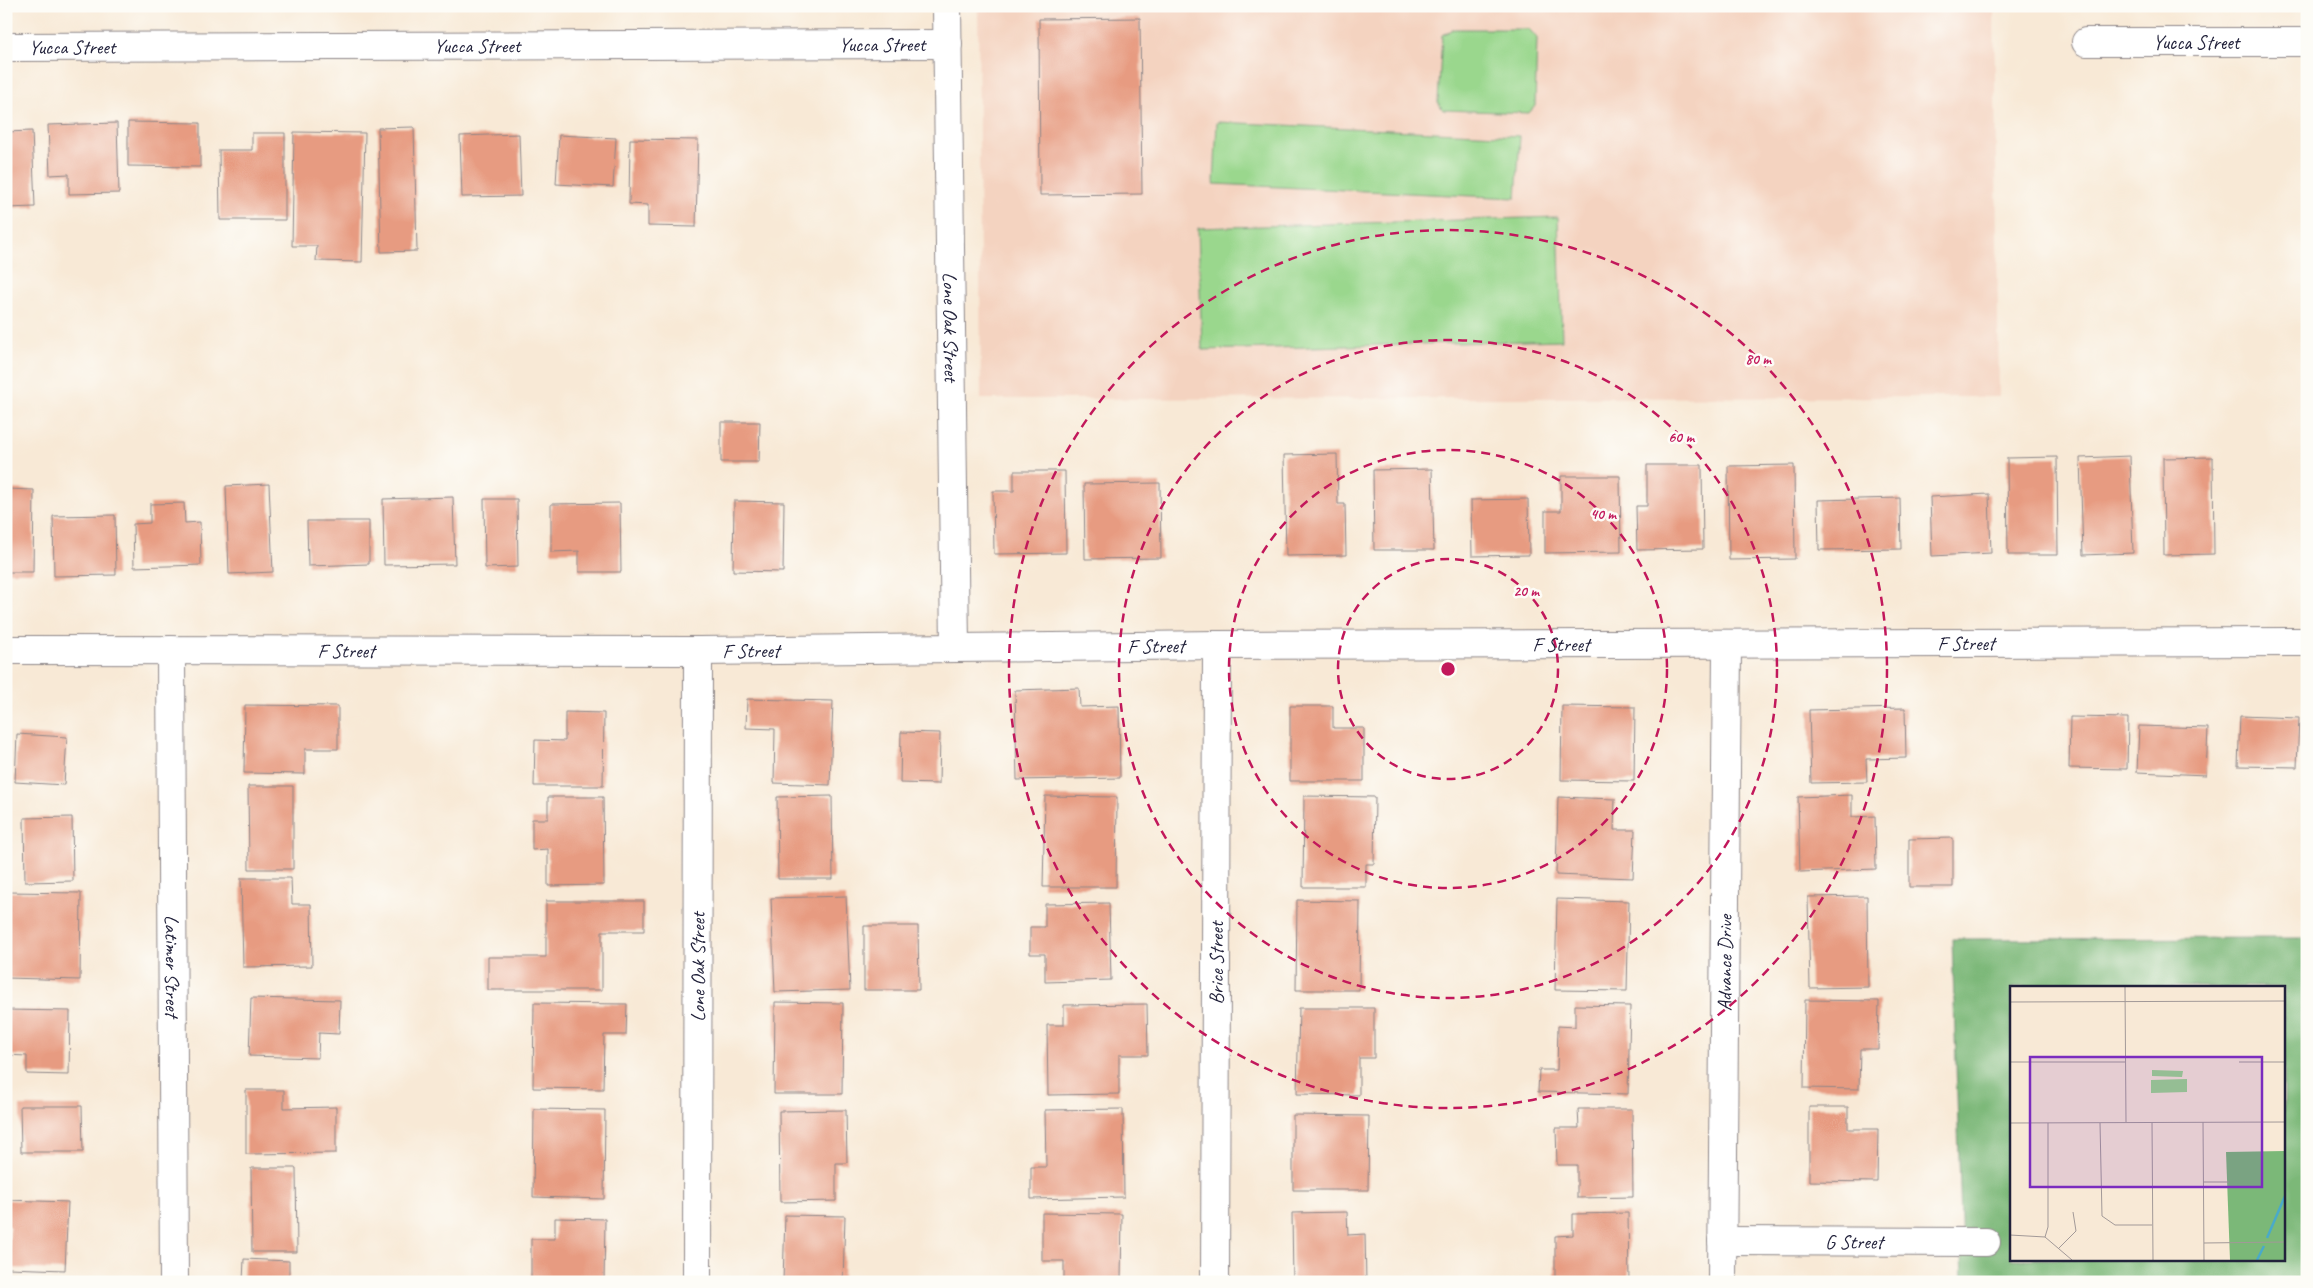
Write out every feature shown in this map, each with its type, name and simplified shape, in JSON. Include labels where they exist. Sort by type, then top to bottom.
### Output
[{"type":"street","name":"Lone Oak Street","points":[[947,6],[955,648]]},
{"type":"street","name":"Yucca Street","points":[[2086,42],[2307,42]]},
{"type":"street","name":"Yucca Street","points":[[6,47],[948,44]]},
{"type":"street","name":"F Street","points":[[6,650],[698,651],[1216,645],[2307,642]]},
{"type":"street","name":"Advance Drive","points":[[1722,1282],[1727,644]]},
{"type":"street","name":"Brice Street","points":[[1214,1282],[1216,645]]},
{"type":"street","name":"Latimer Street","points":[[171,650],[174,1282]]},
{"type":"street","name":"Lone Oak Street","points":[[697,1282],[698,651]]},
{"type":"street","name":"G Street","points":[[1722,1241],[1986,1242]]},
{"type":"shaded area","points":[[978,6],[1994,6],[1999,397],[981,399]]},
{"type":"green space","points":[[1453,29],[1529,29],[1537,38],[1535,106],[1529,113],[1443,110],[1438,102],[1442,35]]},
{"type":"green space","points":[[1217,122],[1520,136],[1516,198],[1214,184]]},
{"type":"green space","points":[[1558,217],[1562,340],[1202,350],[1198,228]]},
{"type":"green space","points":[[2307,938],[2307,1282],[1963,1282],[1952,939]]},
{"type":"building","points":[[1140,18],[1142,194],[1040,195],[1039,19]]},
{"type":"building","points":[[128,122],[200,123],[200,167],[128,166]]},
{"type":"building","points":[[117,123],[119,193],[69,194],[69,174],[50,175],[48,125]]},
{"type":"building","points":[[414,127],[417,251],[381,252],[378,128]]},
{"type":"building","points":[[32,131],[35,207],[6,208],[6,132]]},
{"type":"building","points":[[294,132],[365,133],[362,262],[316,261],[317,246],[292,246]]},
{"type":"building","points":[[252,133],[285,133],[285,220],[220,220],[219,150],[252,150]]},
{"type":"building","points":[[519,134],[521,196],[462,197],[460,136]]},
{"type":"building","points":[[559,135],[616,138],[613,187],[556,184]]},
{"type":"building","points":[[630,139],[698,140],[696,227],[648,226],[648,205],[629,204]]},
{"type":"building","points":[[721,422],[760,422],[759,462],[721,462]]},
{"type":"building","points":[[1337,454],[1338,504],[1345,504],[1346,555],[1286,556],[1284,455]]},
{"type":"building","points":[[2130,456],[2133,553],[2083,555],[2080,458]]},
{"type":"building","points":[[2057,457],[2058,555],[2008,555],[2007,458]]},
{"type":"building","points":[[2213,457],[2214,554],[2164,555],[2163,458]]},
{"type":"building","points":[[1647,465],[1702,465],[1703,549],[1637,550],[1636,506],[1647,506]]},
{"type":"building","points":[[1794,465],[1795,559],[1729,560],[1728,466]]},
{"type":"building","points":[[1432,469],[1434,550],[1374,550],[1373,470]]},
{"type":"building","points":[[1014,471],[1065,471],[1066,553],[994,554],[993,491],[1014,491]]},
{"type":"building","points":[[1561,476],[1620,476],[1621,552],[1545,553],[1545,511],[1561,511]]},
{"type":"building","points":[[1160,483],[1161,558],[1085,559],[1084,484]]},
{"type":"building","points":[[269,484],[273,572],[229,574],[226,486]]},
{"type":"building","points":[[6,489],[34,490],[33,572],[6,572]]},
{"type":"building","points":[[1989,494],[1991,553],[1932,556],[1930,497]]},
{"type":"building","points":[[453,497],[455,564],[384,565],[383,499]]},
{"type":"building","points":[[1900,498],[1901,549],[1819,550],[1818,500]]},
{"type":"building","points":[[484,499],[517,499],[518,567],[485,568]]},
{"type":"building","points":[[1528,499],[1529,555],[1472,556],[1471,500]]},
{"type":"building","points":[[734,501],[784,502],[783,572],[733,571]]},
{"type":"building","points":[[184,503],[185,523],[200,522],[201,565],[134,567],[133,524],[150,523],[150,504]]},
{"type":"building","points":[[620,503],[621,572],[579,572],[579,551],[551,552],[551,504]]},
{"type":"building","points":[[115,515],[116,575],[54,576],[53,516]]},
{"type":"building","points":[[307,521],[369,521],[369,564],[308,566]]},
{"type":"building","points":[[1079,688],[1080,707],[1119,706],[1120,778],[1017,780],[1015,690]]},
{"type":"building","points":[[747,699],[833,701],[830,785],[774,783],[775,729],[746,728]]},
{"type":"building","points":[[245,705],[338,706],[338,749],[305,749],[305,774],[244,773]]},
{"type":"building","points":[[1290,706],[1333,706],[1333,728],[1364,728],[1364,781],[1290,781]]},
{"type":"building","points":[[1562,706],[1635,707],[1634,781],[1561,780]]},
{"type":"building","points":[[1905,708],[1906,758],[1866,759],[1867,782],[1811,783],[1809,710]]},
{"type":"building","points":[[565,712],[604,713],[603,786],[534,786],[535,740],[565,741]]},
{"type":"building","points":[[2240,716],[2299,718],[2297,767],[2238,766]]},
{"type":"building","points":[[2070,717],[2128,718],[2127,769],[2069,768]]},
{"type":"building","points":[[2139,726],[2208,728],[2206,775],[2137,772]]},
{"type":"building","points":[[901,732],[940,733],[939,784],[900,783]]},
{"type":"building","points":[[17,734],[67,737],[64,785],[15,782]]},
{"type":"building","points":[[248,786],[293,786],[293,869],[249,869]]},
{"type":"building","points":[[1852,795],[1852,817],[1875,816],[1876,869],[1800,872],[1798,797]]},
{"type":"building","points":[[832,796],[833,879],[778,879],[777,797]]},
{"type":"building","points":[[1045,796],[1117,797],[1116,887],[1043,887]]},
{"type":"building","points":[[1304,796],[1375,797],[1374,864],[1366,864],[1366,887],[1303,887]]},
{"type":"building","points":[[548,797],[603,797],[604,885],[548,886],[548,849],[532,850],[532,819],[548,819]]},
{"type":"building","points":[[1558,797],[1615,799],[1614,830],[1635,830],[1633,878],[1556,875]]},
{"type":"building","points":[[72,817],[73,881],[25,882],[24,818]]},
{"type":"building","points":[[1953,838],[1953,887],[1909,887],[1909,839]]},
{"type":"building","points":[[241,878],[291,878],[292,904],[311,904],[312,966],[243,967]]},
{"type":"building","points":[[6,892],[81,893],[80,980],[6,978]]},
{"type":"building","points":[[846,896],[850,990],[775,992],[771,898]]},
{"type":"building","points":[[1867,896],[1868,987],[1810,988],[1808,897]]},
{"type":"building","points":[[1557,899],[1629,901],[1627,991],[1555,990]]},
{"type":"building","points":[[1297,900],[1360,901],[1359,990],[1296,990]]},
{"type":"building","points":[[546,901],[644,901],[644,931],[602,931],[602,990],[488,990],[488,957],[546,957]]},
{"type":"building","points":[[1109,903],[1111,980],[1045,982],[1045,954],[1030,954],[1030,927],[1045,927],[1045,904]]},
{"type":"building","points":[[864,926],[918,926],[919,990],[864,990]]},
{"type":"building","points":[[251,998],[340,1000],[339,1034],[319,1033],[318,1058],[249,1056]]},
{"type":"building","points":[[1805,1000],[1879,1001],[1878,1049],[1860,1049],[1859,1089],[1804,1088]]},
{"type":"building","points":[[775,1002],[843,1003],[842,1094],[774,1094]]},
{"type":"building","points":[[534,1003],[627,1004],[626,1035],[604,1035],[603,1089],[533,1088]]},
{"type":"building","points":[[1147,1004],[1148,1055],[1119,1055],[1119,1094],[1048,1095],[1047,1025],[1064,1025],[1064,1005]]},
{"type":"building","points":[[1575,1005],[1630,1006],[1628,1094],[1538,1092],[1539,1070],[1557,1070],[1558,1026],[1575,1027]]},
{"type":"building","points":[[1299,1008],[1374,1008],[1374,1058],[1359,1058],[1359,1095],[1297,1094]]},
{"type":"building","points":[[6,1010],[70,1011],[69,1075],[27,1074],[27,1056],[6,1055]]},
{"type":"building","points":[[246,1090],[284,1090],[284,1108],[336,1107],[336,1153],[246,1154]]},
{"type":"building","points":[[20,1106],[82,1106],[83,1152],[21,1152]]},
{"type":"building","points":[[1809,1107],[1848,1107],[1848,1129],[1878,1129],[1877,1182],[1809,1181]]},
{"type":"building","points":[[534,1109],[605,1110],[604,1199],[533,1197]]},
{"type":"building","points":[[1123,1109],[1124,1197],[1031,1199],[1031,1167],[1046,1167],[1045,1110]]},
{"type":"building","points":[[1578,1109],[1632,1109],[1633,1197],[1577,1198],[1577,1165],[1557,1165],[1556,1128],[1579,1128]]},
{"type":"building","points":[[846,1110],[847,1163],[836,1163],[836,1201],[780,1202],[779,1111]]},
{"type":"building","points":[[1293,1115],[1369,1116],[1368,1190],[1293,1190]]},
{"type":"building","points":[[251,1168],[296,1168],[297,1252],[252,1252]]},
{"type":"building","points":[[6,1200],[68,1202],[65,1270],[8,1268],[10,1226],[6,1226]]},
{"type":"building","points":[[1347,1212],[1348,1235],[1365,1234],[1366,1282],[1293,1282],[1292,1213]]},
{"type":"building","points":[[1042,1213],[1122,1214],[1121,1282],[1064,1282],[1064,1261],[1042,1261]]},
{"type":"building","points":[[1628,1213],[1629,1282],[1555,1282],[1555,1236],[1573,1235],[1573,1214]]},
{"type":"building","points":[[785,1215],[845,1216],[843,1282],[783,1282]]},
{"type":"building","points":[[555,1218],[605,1219],[604,1282],[531,1282],[531,1239],[555,1239]]},
{"type":"building","points":[[244,1259],[289,1261],[289,1282],[243,1282]]}]
